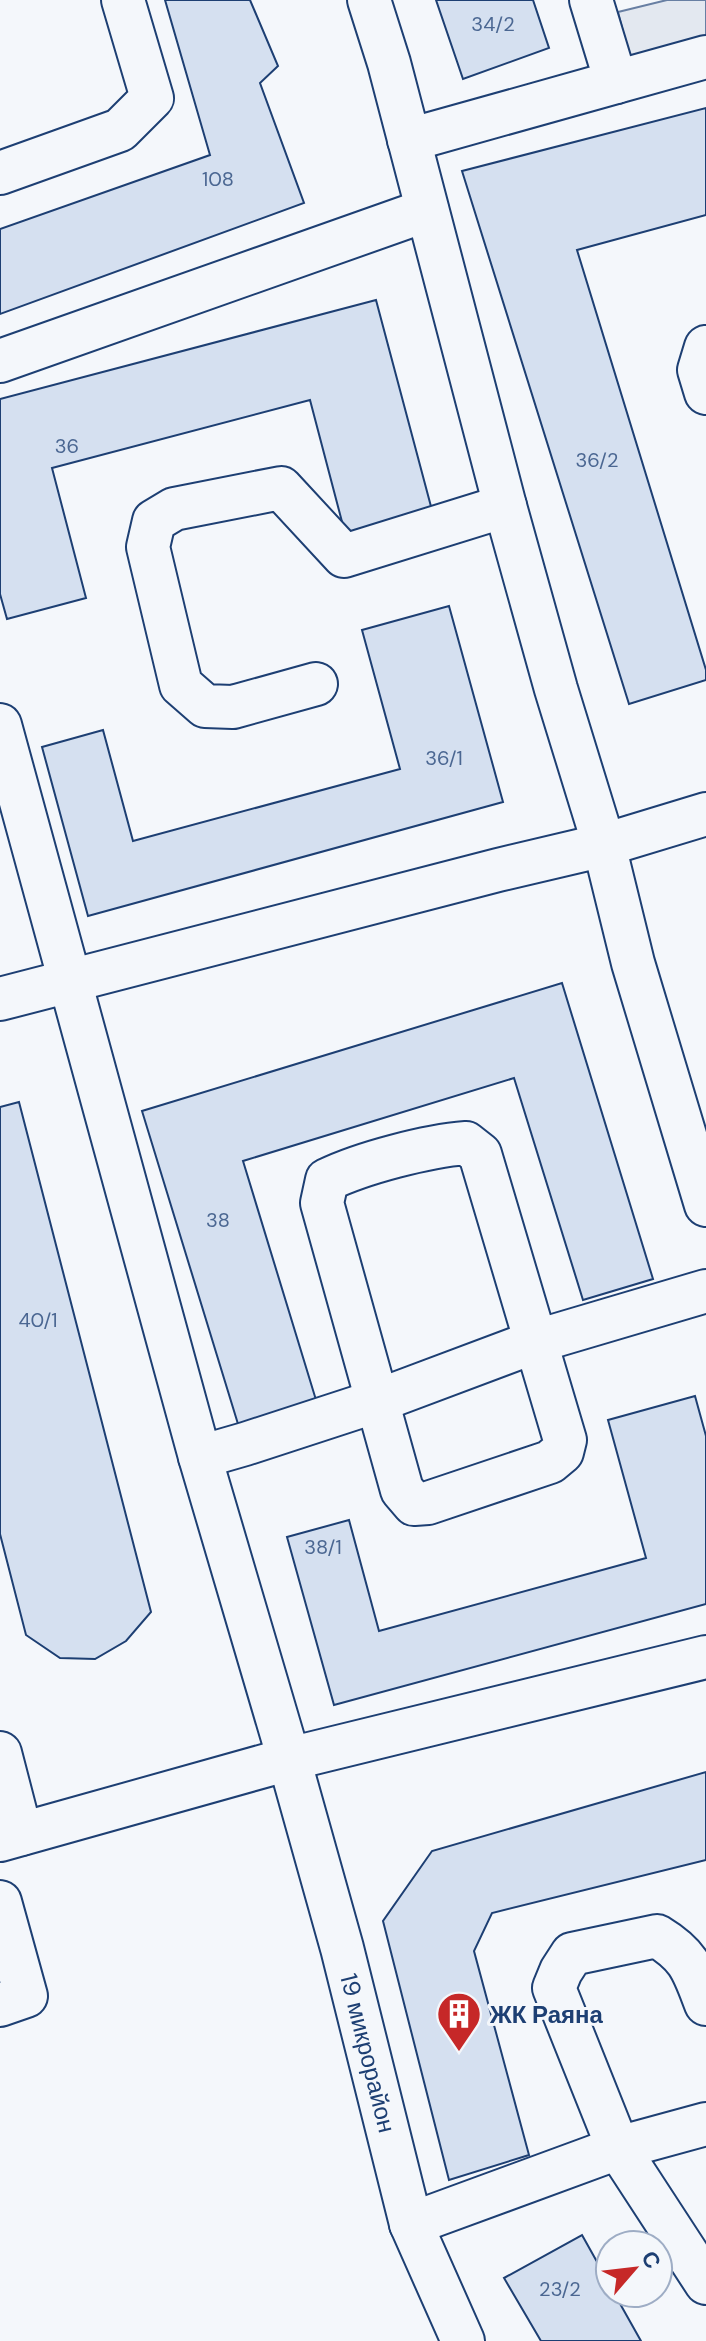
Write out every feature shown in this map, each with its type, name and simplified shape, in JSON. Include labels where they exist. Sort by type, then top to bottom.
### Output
[{"type":"street","points":[[0,173],[120,130],[152,98],[123,0]]},
{"type":"street","points":[[369,0],[389,63],[556,689],[604,845],[633,963],[706,1205]]},
{"type":"street","points":[[591,0],[616,82]]},
{"type":"street","points":[[409,140],[706,57]]},
{"type":"street","points":[[0,361],[427,210]]},
{"type":"street","points":[[706,347],[699,370],[706,393]]},
{"type":"street","points":[[316,684],[233,707],[205,706],[181,685],[148,547],[154,521],[174,509],[281,488],[344,556],[505,506]]},
{"type":"street","name":"19 микрорайон","points":[[0,725],[200,1457],[342,1948],[411,2224],[463,2341]]},
{"type":"street","points":[[0,999],[604,845],[706,814]]},
{"type":"street","points":[[466,1143],[480,1154],[537,1341],[565,1440],[562,1452],[550,1462],[428,1503],[414,1504],[402,1490],[322,1203],[327,1180],[347,1171],[447,1144],[466,1143]]},
{"type":"street","points":[[200,1457],[377,1401],[537,1341],[706,1291]]},
{"type":"street","points":[[0,1753],[10,1837],[289,1759],[706,1657]]},
{"type":"street","points":[[0,2005],[26,1996],[2,1920]]},
{"type":"street","points":[[706,2004],[690,1963],[657,1936],[572,1954],[554,1988],[618,2148],[706,2283]]},
{"type":"street","points":[[411,2224],[618,2148],[706,2124]]},
{"type":"shaded area","points":[[667,0],[706,0],[706,39],[630,59],[618,12]]},
{"type":"building","points":[[165,0],[250,0],[278,66],[260,83],[304,203],[0,314],[0,229],[210,155]]},
{"type":"building","points":[[436,0],[533,0],[549,48],[463,79]]},
{"type":"building","points":[[706,108],[706,215],[577,250],[706,670],[706,680],[629,704],[462,171]]},
{"type":"building","points":[[376,300],[433,514],[346,537],[310,400],[52,468],[86,598],[7,619],[0,594],[0,399]]},
{"type":"building","points":[[449,606],[503,802],[88,916],[42,747],[103,730],[133,841],[400,769],[362,630]]},
{"type":"building","points":[[562,983],[653,1279],[583,1300],[514,1078],[243,1161],[320,1413],[242,1437],[142,1111]]},
{"type":"building","points":[[19,1102],[151,1612],[126,1641],[95,1659],[60,1658],[26,1635],[0,1534],[0,1107]]},
{"type":"building","points":[[695,1396],[706,1436],[706,1604],[334,1705],[287,1537],[349,1520],[379,1631],[646,1558],[608,1420]]},
{"type":"building","name":"ЖК Раяна","points":[[706,1772],[706,1860],[492,1913],[474,1951],[529,2155],[449,2180],[383,1921],[432,1851]]},
{"type":"building","points":[[582,2235],[594,2256],[594,2309],[623,2309],[641,2341],[541,2341],[504,2278]]},
{"type":"place","name":"ЖК Раяна","points":[[459,2053]]}]
